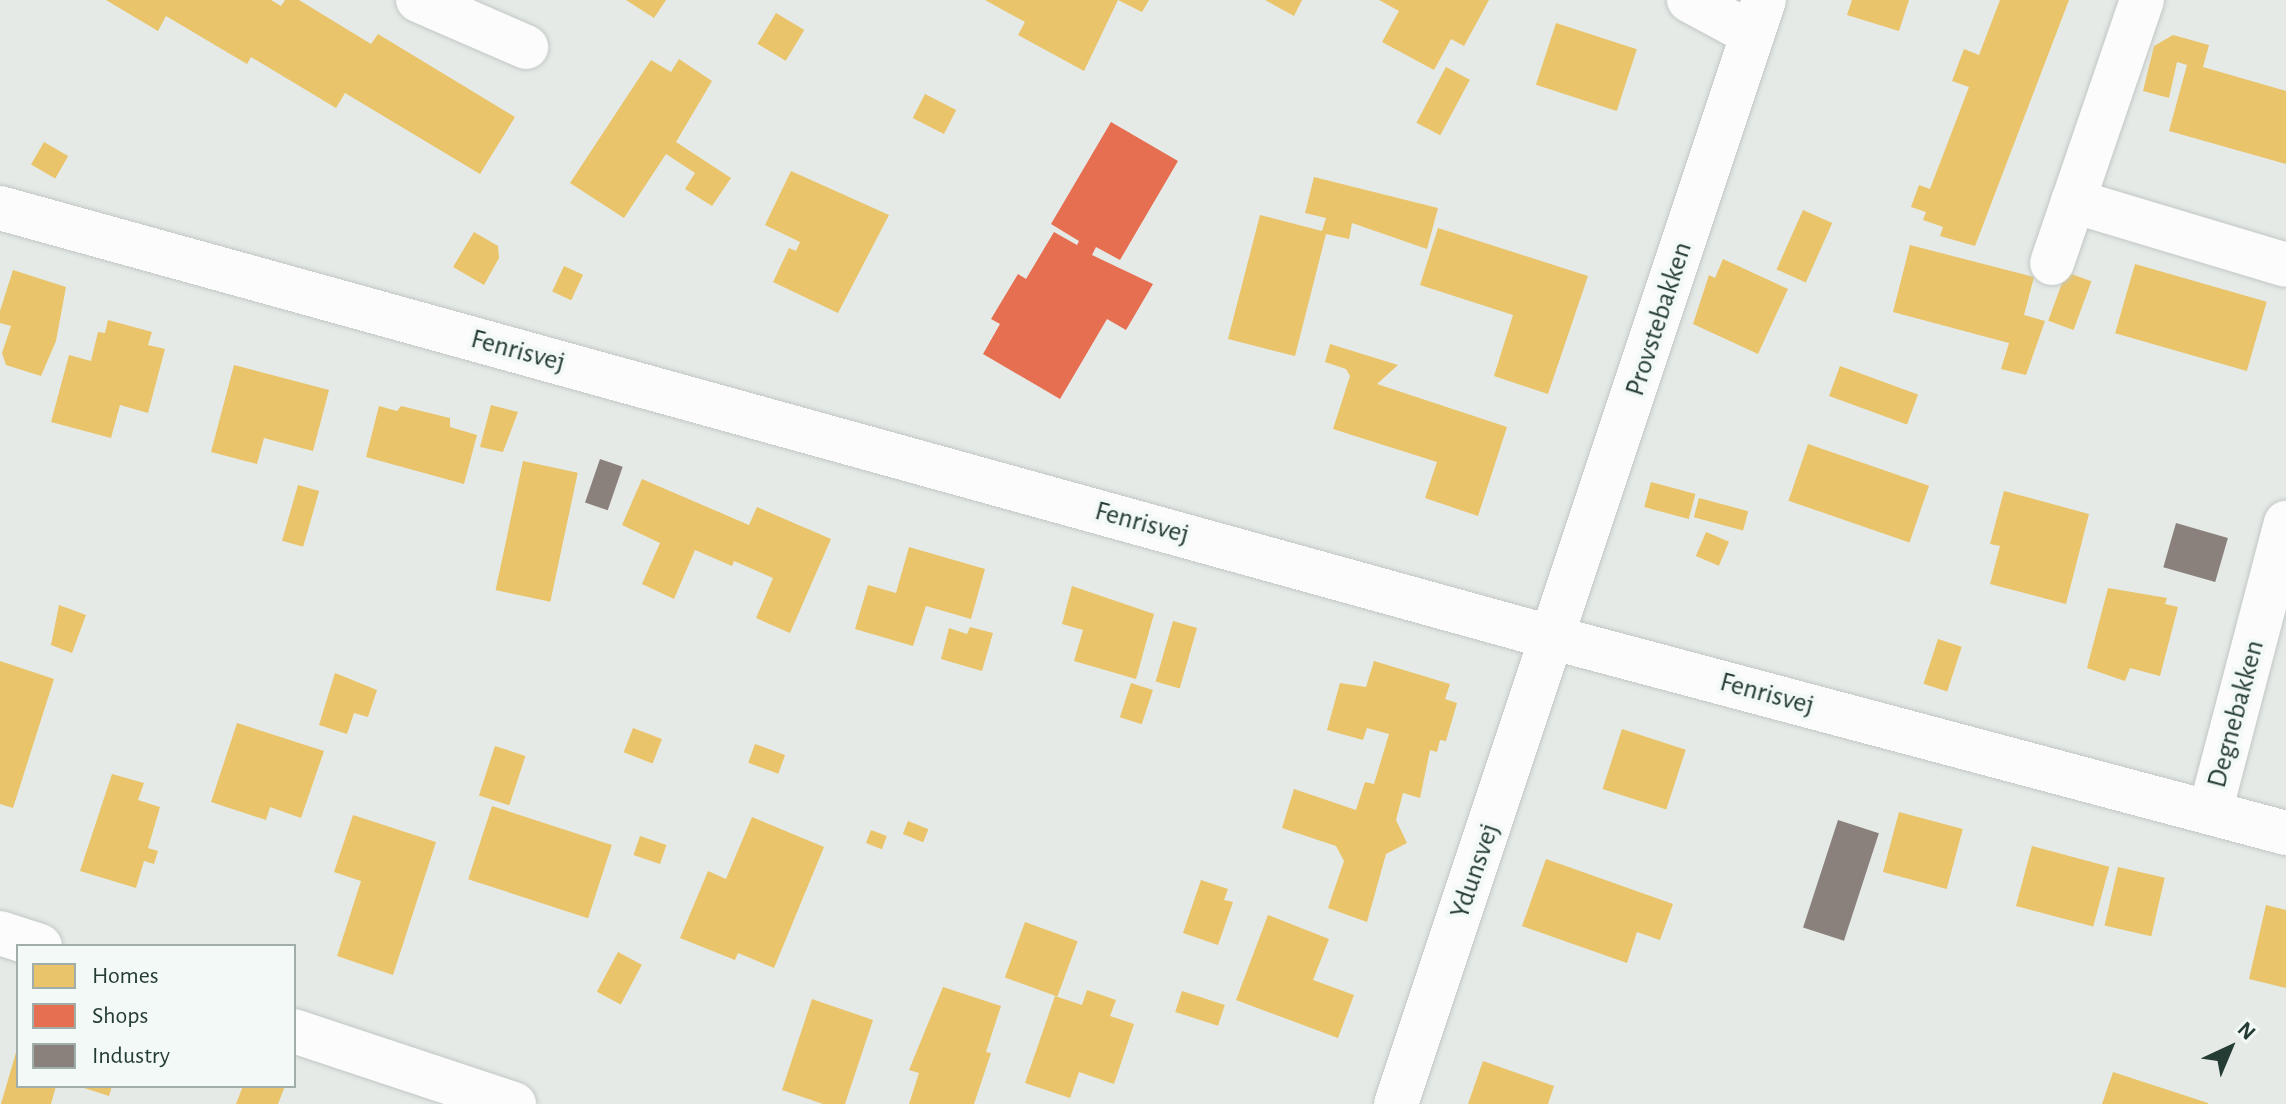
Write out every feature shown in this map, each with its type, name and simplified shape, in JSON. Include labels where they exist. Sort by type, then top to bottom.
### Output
[{"type":"street","points":[[418,0],[526,47]]},
{"type":"street","points":[[1689,0],[1758,17]]},
{"type":"street","points":[[2052,263],[2142,0]]},
{"type":"street","name":"Provstebakken","points":[[1554,638],[1758,17]]},
{"type":"street","points":[[2073,201],[2286,265]]},
{"type":"street","name":"Fenrisvej","points":[[0,208],[1554,638],[2286,833]]},
{"type":"street","name":"Degnebakken","points":[[2210,812],[2286,523]]},
{"type":"street","name":"Ydunsvej","points":[[1396,1104],[1554,638]]},
{"type":"street","points":[[0,933],[34,944]]},
{"type":"street","points":[[296,1032],[514,1104]]},
{"type":"building: Homes","points":[[106,0],[271,0],[281,6],[285,0],[299,0],[371,44],[378,34],[515,117],[480,174],[345,93],[336,108],[251,57],[247,64],[166,16],[158,31]]},
{"type":"building: Homes","points":[[626,0],[666,0],[654,18]]},
{"type":"building: Homes","points":[[985,0],[1118,0],[1084,71],[1018,35],[1025,22]]},
{"type":"building: Homes","points":[[1118,0],[1149,0],[1142,12]]},
{"type":"building: Homes","points":[[1265,0],[1302,0],[1294,16]]},
{"type":"building: Homes","points":[[1379,0],[1489,0],[1464,46],[1451,39],[1434,70],[1382,42],[1399,11]]},
{"type":"building: Homes","points":[[1852,0],[1909,0],[1899,31],[1847,15]]},
{"type":"building: Homes","points":[[2000,0],[2069,0],[1975,246],[1940,236],[1943,227],[1923,220],[1926,212],[1911,207],[1919,185],[1930,189],[1969,87],[1952,81],[1964,49],[1979,55]]},
{"type":"building: Homes","points":[[776,13],[804,30],[786,61],[757,44]]},
{"type":"building: Homes","points":[[1556,23],[1637,49],[1617,111],[1536,85]]},
{"type":"building: Homes","points":[[2173,35],[2209,45],[2203,67],[2286,91],[2286,164],[2169,131],[2187,65],[2177,62],[2169,98],[2143,91],[2154,46]]},
{"type":"building: Homes","points":[[679,59],[712,81],[676,142],[731,178],[712,206],[685,189],[695,173],[666,154],[624,218],[570,183],[651,60],[671,72]]},
{"type":"building: Homes","points":[[1446,67],[1470,80],[1440,135],[1416,123]]},
{"type":"building: Homes","points":[[925,94],[956,110],[944,134],[913,118]]},
{"type":"building: Homes","points":[[44,142],[68,156],[55,179],[31,165]]},
{"type":"building: Homes","points":[[791,171],[889,215],[838,313],[773,282],[789,248],[796,251],[800,242],[765,225]]},
{"type":"building: Homes","points":[[1314,177],[1438,208],[1427,249],[1352,223],[1349,239],[1326,234],[1295,356],[1228,339],[1260,215],[1322,231],[1326,218],[1305,213]]},
{"type":"building: Homes","points":[[1803,210],[1832,223],[1806,282],[1777,269]]},
{"type":"building: Homes","points":[[1438,228],[1588,276],[1548,394],[1494,376],[1513,315],[1420,285]]},
{"type":"building: Homes","points":[[474,232],[498,246],[499,258],[484,285],[453,267]]},
{"type":"building: Homes","points":[[1910,245],[2034,277],[2024,315],[2045,321],[2026,375],[2001,369],[2009,343],[1893,312]]},
{"type":"building: Homes","points":[[1723,259],[1788,289],[1758,354],[1693,324],[1709,275],[1715,278]]},
{"type":"building: Homes","points":[[2135,264],[2267,302],[2247,371],[2115,333]]},
{"type":"building: Homes","points":[[564,266],[583,275],[571,300],[552,291]]},
{"type":"building: Homes","points":[[13,270],[66,287],[56,341],[41,376],[6,365],[2,353],[11,326],[0,323],[0,311]]},
{"type":"building: Homes","points":[[2066,272],[2091,281],[2074,330],[2048,321]]},
{"type":"building: Homes","points":[[108,320],[152,332],[148,345],[165,349],[148,413],[120,405],[111,438],[51,422],[69,355],[91,361],[98,332],[105,333]]},
{"type":"building: Homes","points":[[1330,344],[1398,365],[1377,384],[1507,427],[1478,516],[1425,498],[1437,462],[1333,429],[1350,376],[1346,369],[1325,362]]},
{"type":"building: Homes","points":[[234,365],[329,390],[313,451],[264,438],[257,464],[211,452]]},
{"type":"building: Homes","points":[[1840,366],[1918,394],[1907,424],[1829,396]]},
{"type":"building: Homes","points":[[491,405],[518,412],[503,452],[480,447]]},
{"type":"building: Homes","points":[[379,406],[397,411],[401,406],[450,418],[450,427],[477,435],[464,484],[366,457]]},
{"type":"building: Homes","points":[[1808,444],[1929,486],[1909,542],[1788,501]]},
{"type":"building: Homes","points":[[523,461],[578,473],[550,602],[496,590]]},
{"type":"building: Homes","points":[[642,479],[749,525],[757,507],[831,539],[790,633],[756,618],[773,578],[734,561],[732,566],[695,550],[674,599],[642,584],[660,543],[622,525]]},
{"type":"building: Homes","points":[[1651,482],[1695,494],[1689,519],[1644,507]]},
{"type":"building: Homes","points":[[298,485],[319,491],[303,547],[282,541]]},
{"type":"building: Homes","points":[[2004,491],[2089,514],[2066,604],[1990,584],[2000,546],[1990,544]]},
{"type":"building: Homes","points":[[1699,498],[1748,511],[1743,531],[1694,517]]},
{"type":"building: Homes","points":[[1706,532],[1729,542],[1719,566],[1696,556]]},
{"type":"building: Homes","points":[[909,547],[985,569],[971,619],[926,606],[913,646],[855,629],[868,585],[896,593]]},
{"type":"building: Homes","points":[[1072,586],[1154,614],[1136,679],[1074,661],[1083,630],[1062,624]]},
{"type":"building: Homes","points":[[2108,588],[2167,598],[2165,604],[2178,607],[2160,676],[2130,668],[2125,681],[2087,668]]},
{"type":"building: Homes","points":[[59,605],[86,615],[72,653],[51,645]]},
{"type":"building: Homes","points":[[1173,621],[1197,628],[1180,688],[1156,682]]},
{"type":"building: Homes","points":[[970,627],[993,633],[982,671],[941,659],[949,628],[967,634]]},
{"type":"building: Homes","points":[[1938,639],[1962,647],[1947,691],[1923,684]]},
{"type":"building: Homes","points":[[0,661],[54,679],[13,808],[0,804]]},
{"type":"building: Homes","points":[[1374,661],[1450,684],[1445,699],[1457,703],[1446,741],[1440,740],[1437,752],[1430,750],[1420,798],[1403,793],[1396,820],[1407,843],[1386,854],[1367,922],[1328,908],[1344,861],[1336,846],[1282,828],[1294,789],[1356,810],[1365,782],[1374,784],[1389,734],[1367,728],[1363,740],[1327,730],[1340,683],[1366,687]]},
{"type":"building: Homes","points":[[335,673],[377,690],[368,717],[354,713],[347,734],[319,725]]},
{"type":"building: Homes","points":[[1131,683],[1153,690],[1142,724],[1120,717]]},
{"type":"building: Homes","points":[[237,723],[324,751],[301,818],[270,807],[266,820],[211,802]]},
{"type":"building: Homes","points":[[633,728],[662,739],[653,763],[624,752]]},
{"type":"building: Homes","points":[[1622,729],[1686,750],[1666,810],[1603,789]]},
{"type":"building: Homes","points":[[755,744],[785,755],[778,774],[748,763]]},
{"type":"building: Homes","points":[[495,746],[525,756],[509,805],[479,795]]},
{"type":"building: Homes","points":[[112,774],[144,783],[138,800],[160,807],[148,848],[158,851],[154,864],[144,861],[136,888],[80,871]]},
{"type":"building: Homes","points":[[492,806],[612,845],[588,918],[468,879]]},
{"type":"building: Homes","points":[[1899,812],[1963,829],[1947,889],[1883,872]]},
{"type":"building: Homes","points":[[353,815],[436,842],[393,975],[337,956],[361,881],[334,872]]},
{"type":"building: Homes","points":[[752,817],[824,847],[774,968],[738,953],[735,960],[680,938],[708,871],[726,879]]},
{"type":"building: Homes","points":[[908,821],[928,829],[923,842],[903,834]]},
{"type":"building: Homes","points":[[871,830],[887,836],[882,849],[866,843]]},
{"type":"building: Homes","points":[[640,836],[666,845],[660,864],[633,855]]},
{"type":"building: Homes","points":[[2032,846],[2109,867],[2093,927],[2016,906]]},
{"type":"building: Homes","points":[[1546,859],[1673,904],[1660,940],[1637,932],[1627,963],[1522,926]]},
{"type":"building: Homes","points":[[2118,867],[2165,878],[2151,936],[2105,925]]},
{"type":"building: Homes","points":[[1201,880],[1228,889],[1224,900],[1233,902],[1218,945],[1183,933]]},
{"type":"building: Homes","points":[[2266,905],[2286,910],[2286,988],[2249,979]]},
{"type":"building: Homes","points":[[1268,915],[1329,939],[1313,980],[1354,995],[1338,1038],[1236,1000]]},
{"type":"building: Homes","points":[[1025,922],[1078,941],[1057,997],[1005,977]]},
{"type":"building: Homes","points":[[618,952],[642,965],[621,1004],[597,992]]},
{"type":"building: Homes","points":[[943,987],[1001,1006],[986,1052],[991,1053],[974,1104],[909,1104],[919,1073],[909,1070]]},
{"type":"building: Homes","points":[[1087,990],[1116,1000],[1110,1016],[1134,1024],[1114,1084],[1079,1072],[1070,1098],[1025,1083],[1055,996],[1082,1005]]},
{"type":"building: Homes","points":[[1182,991],[1225,1005],[1218,1026],[1175,1012]]},
{"type":"building: Homes","points":[[812,999],[873,1020],[845,1104],[823,1104],[782,1090]]},
{"type":"building: Homes","points":[[16,1052],[16,1088],[55,1088],[51,1104],[1,1104]]},
{"type":"building: Homes","points":[[1483,1061],[1554,1086],[1548,1104],[1468,1104]]},
{"type":"building: Homes","points":[[2113,1072],[2208,1103],[2208,1104],[2102,1104]]},
{"type":"building: Homes","points":[[84,1088],[111,1088],[109,1096]]},
{"type":"building: Homes","points":[[242,1088],[284,1088],[278,1104],[236,1104]]},
{"type":"building: Shops","points":[[1111,122],[1178,161],[1120,260],[1096,247],[1092,255],[1153,284],[1126,330],[1107,319],[1060,399],[983,354],[1000,324],[991,319],[1018,274],[1026,279],[1054,232],[1077,245],[1079,241],[1051,224]]},
{"type":"building: Industry","points":[[600,459],[623,467],[608,510],[585,502]]},
{"type":"building: Industry","points":[[2176,523],[2228,538],[2215,582],[2163,567]]},
{"type":"building: Industry","points":[[1838,820],[1879,833],[1844,941],[1803,927]]}]
